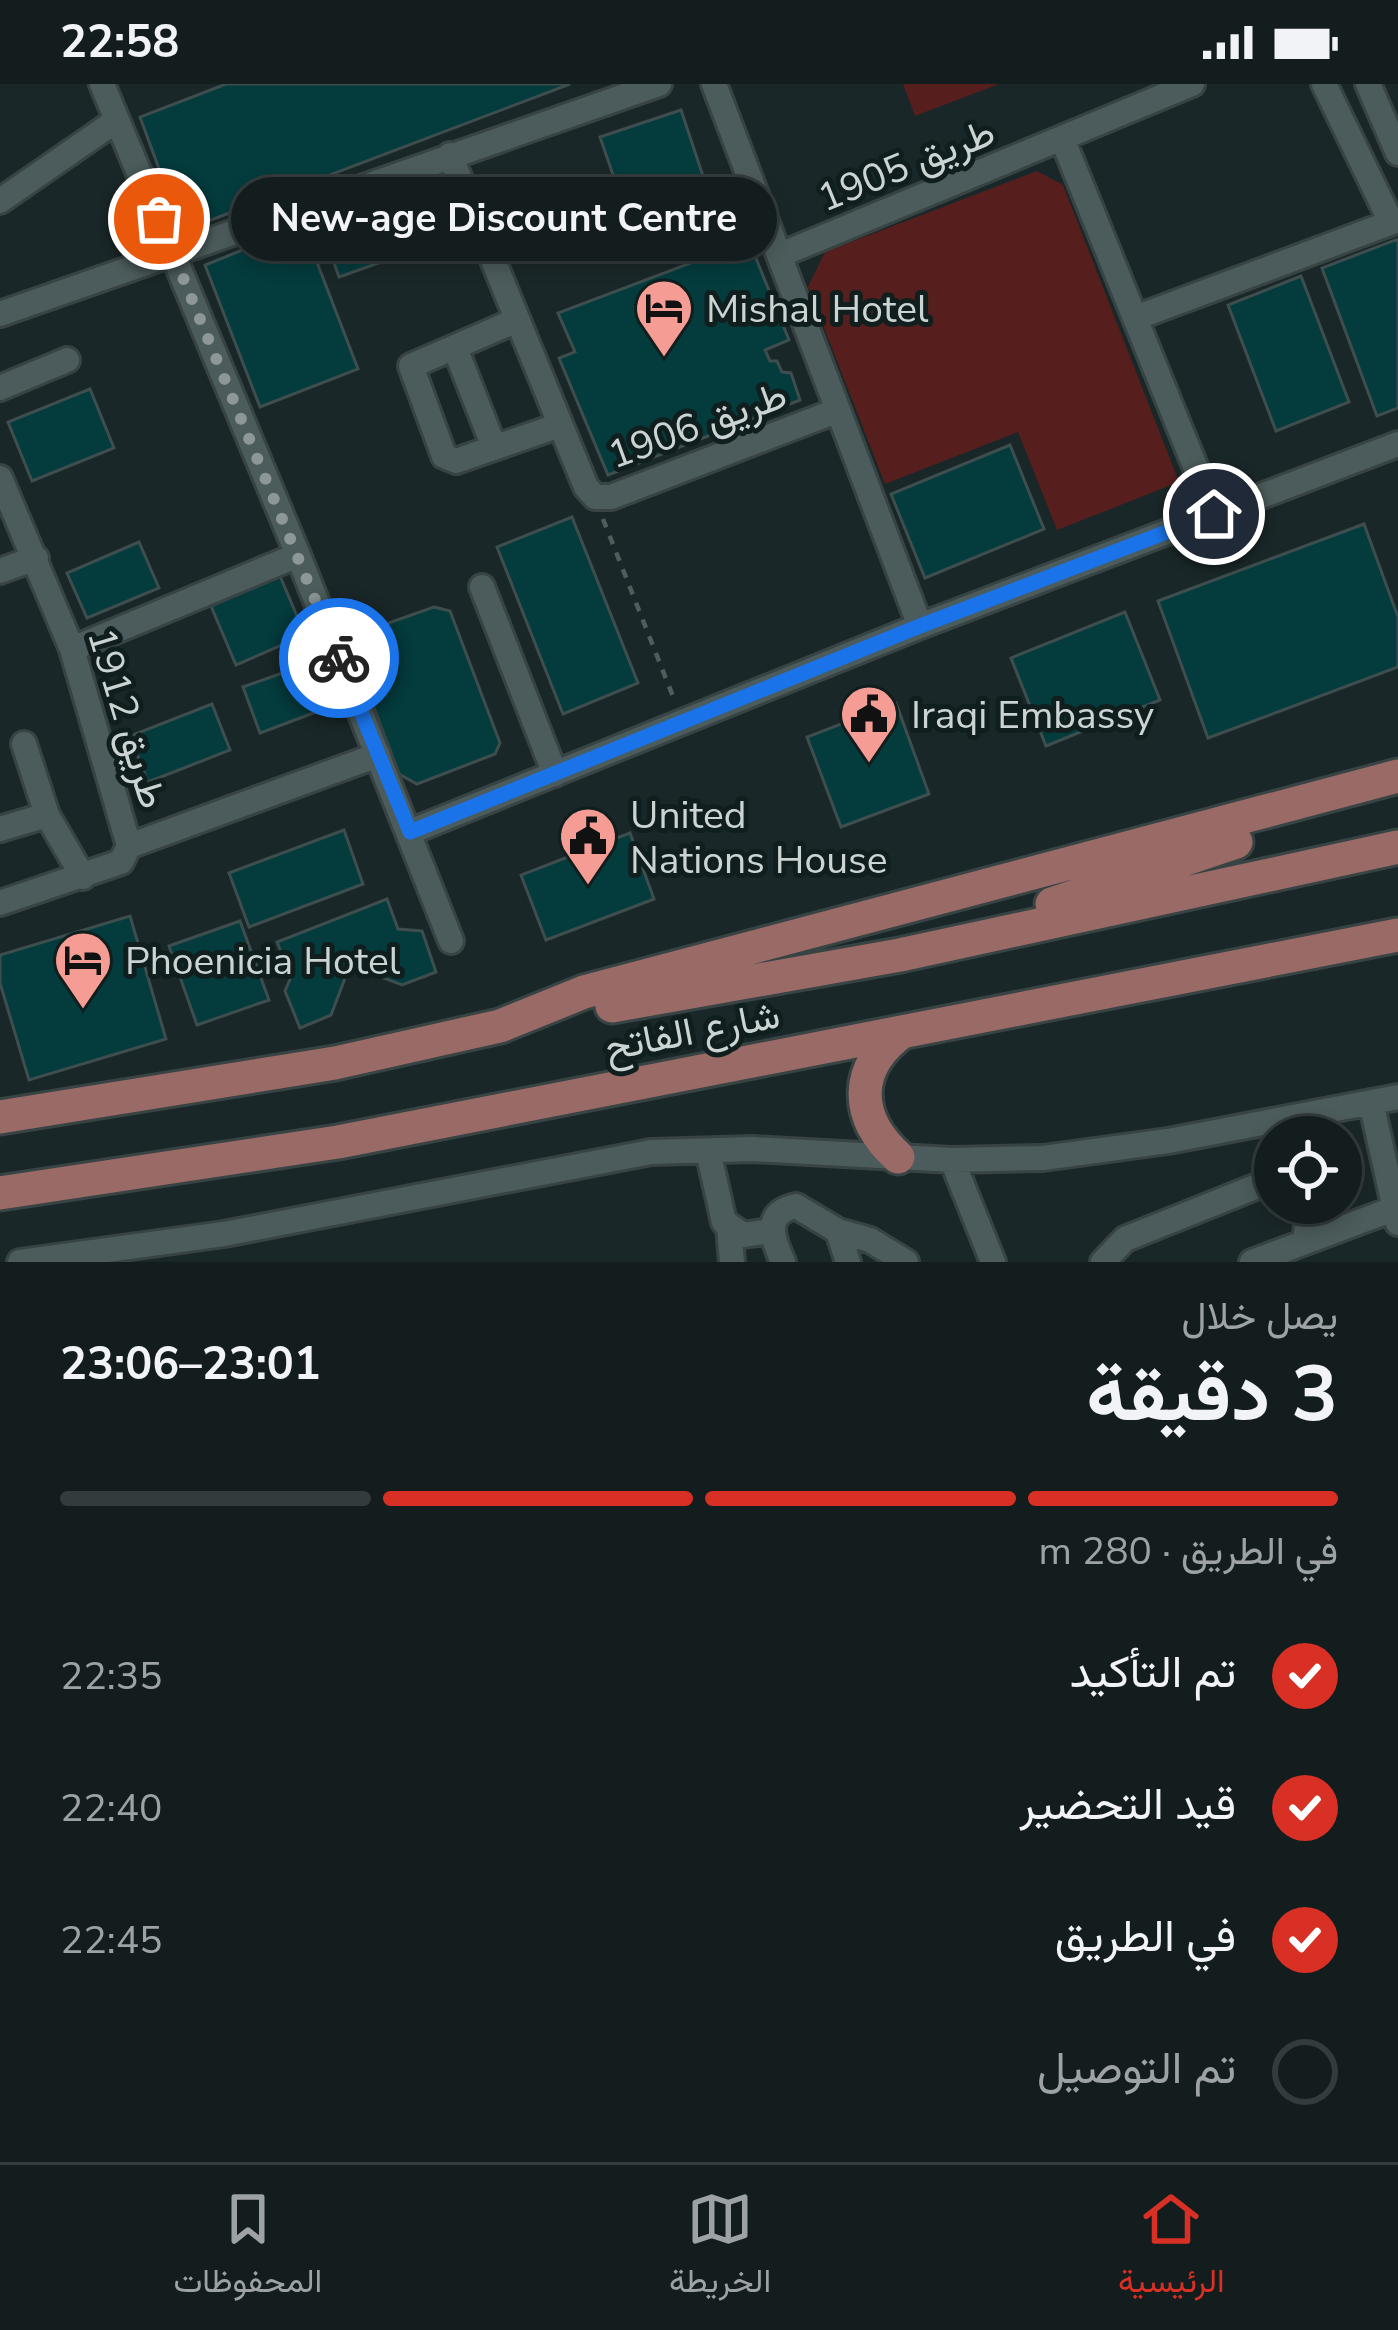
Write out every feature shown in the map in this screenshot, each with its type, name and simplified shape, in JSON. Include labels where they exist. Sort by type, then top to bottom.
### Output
[{"type":"main road","points":[[1312,800],[1398,765]]},
{"type":"main road","name":"شارع الفاتح","points":[[500,1026],[584,992],[1398,776]]},
{"type":"main road","points":[[974,939],[1100,886],[1398,789]]},
{"type":"main road","name":"شارع الفاتح","points":[[0,1117],[335,1063],[500,1026],[974,939],[1398,848]]},
{"type":"main road","name":"شارع الفاتح","points":[[0,1193],[338,1142],[1398,935]]},
{"type":"main road","points":[[898,1157],[872,1128],[865,1093],[875,1057],[902,1032]]},
{"type":"street","points":[[0,314],[659,84]]},
{"type":"street","name":"طريق 1906","points":[[714,84],[920,626]]},
{"type":"street","name":"طريق 1905","points":[[780,255],[1192,84]]},
{"type":"street","points":[[1135,318],[1395,221],[1324,84]]},
{"type":"street","points":[[1368,84],[1398,153]]},
{"type":"street","points":[[110,86],[116,120],[298,555],[451,941]]},
{"type":"street","points":[[0,201],[116,120]]},
{"type":"street","points":[[1062,138],[1214,514]]},
{"type":"street","name":"طريق 1906","points":[[449,155],[586,487],[595,497],[611,497],[836,411]]},
{"type":"street","points":[[517,320],[411,366],[444,456],[457,461],[560,425]]},
{"type":"street","points":[[455,348],[494,447]]},
{"type":"street","points":[[0,388],[67,360]]},
{"type":"street","points":[[410,832],[920,626],[1398,444]]},
{"type":"street","name":"طريق 1912","points":[[0,478],[72,649],[129,846],[121,862],[0,903]]},
{"type":"street","points":[[72,649],[298,555]]},
{"type":"street","points":[[0,571],[36,558]]},
{"type":"street","points":[[482,586],[555,774]]},
{"type":"street","points":[[24,744],[46,815],[83,878]]},
{"type":"street","points":[[129,846],[378,754]]},
{"type":"street","points":[[0,829],[46,815]]},
{"type":"street","points":[[20,1262],[224,1234],[651,1152],[1043,1158],[1105,1151],[1398,1097]]},
{"type":"street","points":[[1252,1262],[1305,1239],[1397,1217],[1371,1102]]},
{"type":"street","points":[[708,1150],[724,1222],[753,1237],[771,1231]]},
{"type":"street","points":[[952,1160],[993,1262]]},
{"type":"street","points":[[1103,1262],[1125,1239],[1254,1188]]},
{"type":"street","points":[[783,1262],[771,1231],[777,1214],[796,1206],[906,1262]]},
{"type":"street","points":[[1305,1239],[1308,1224]]},
{"type":"street","points":[[729,1227],[732,1262]]},
{"type":"street","points":[[838,1231],[848,1262]]},
{"type":"path","points":[[595,497],[683,722]]},
{"type":"shaded area","points":[[903,84],[999,84],[915,116]]},
{"type":"shaded area","points":[[1037,171],[1063,185],[1179,482],[1057,530],[1018,432],[885,484],[808,287],[825,252]]},
{"type":"building","points":[[226,84],[570,84],[182,231],[140,117]]},
{"type":"building","points":[[681,110],[711,200],[631,227],[600,137]]},
{"type":"building","points":[[417,183],[438,242],[339,277],[318,218]]},
{"type":"building","points":[[303,226],[358,369],[260,407],[205,265]]},
{"type":"building","points":[[1398,239],[1398,408],[1377,416],[1322,268]]},
{"type":"building","name":"Mishal Hotel","points":[[749,241],[789,340],[765,350],[782,372],[791,373],[800,400],[608,475],[559,358],[575,352],[558,313]]},
{"type":"building","points":[[1301,276],[1349,402],[1276,431],[1228,305]]},
{"type":"building","points":[[90,389],[114,448],[32,481],[8,422]]},
{"type":"building","points":[[1010,445],[1044,529],[925,578],[891,494]]},
{"type":"building","points":[[572,517],[638,683],[563,714],[497,547]]},
{"type":"building","points":[[1364,524],[1398,617],[1398,667],[1208,738],[1158,601]]},
{"type":"building","points":[[139,542],[159,588],[87,618],[67,573]]},
{"type":"building","points":[[280,576],[305,635],[236,665],[211,606]]},
{"type":"building","points":[[434,607],[450,611],[500,743],[495,754],[417,784],[399,774],[351,647],[360,633]]},
{"type":"building","points":[[1125,612],[1160,700],[1046,746],[1011,658]]},
{"type":"building","points":[[319,660],[335,705],[260,733],[243,687]]},
{"type":"building","name":"Iraqi Embassy","points":[[896,703],[929,794],[841,827],[807,737]]},
{"type":"building","points":[[212,704],[230,750],[148,782],[130,736]]},
{"type":"building","points":[[344,830],[363,884],[249,927],[229,873]]},
{"type":"building","name":"United Nations House","points":[[630,833],[654,899],[546,940],[521,875]]},
{"type":"building","points":[[387,899],[398,929],[422,931],[436,972],[402,985],[350,965],[331,1015],[300,1028],[285,991],[291,977],[277,942]]},
{"type":"building","name":"Phoenicia Hotel","points":[[130,916],[166,1039],[29,1080],[0,983],[0,955]]},
{"type":"building","points":[[240,921],[269,1000],[197,1025],[169,946]]},
{"type":"way so far","points":[[159,219],[339,658]]},
{"type":"place","name":"New-age Discount Centre","points":[[159,219]]},
{"type":"place","name":"Mishal Hotel","points":[[664,359]]},
{"type":"place","name":"Iraqi Embassy","points":[[869,765]]},
{"type":"place","name":"United Nations House","points":[[588,887]]},
{"type":"place","name":"Phoenicia Hotel","points":[[83,1011]]},
{"type":"route","points":[[339,658],[410,832],[920,626],[1214,514]]}]
